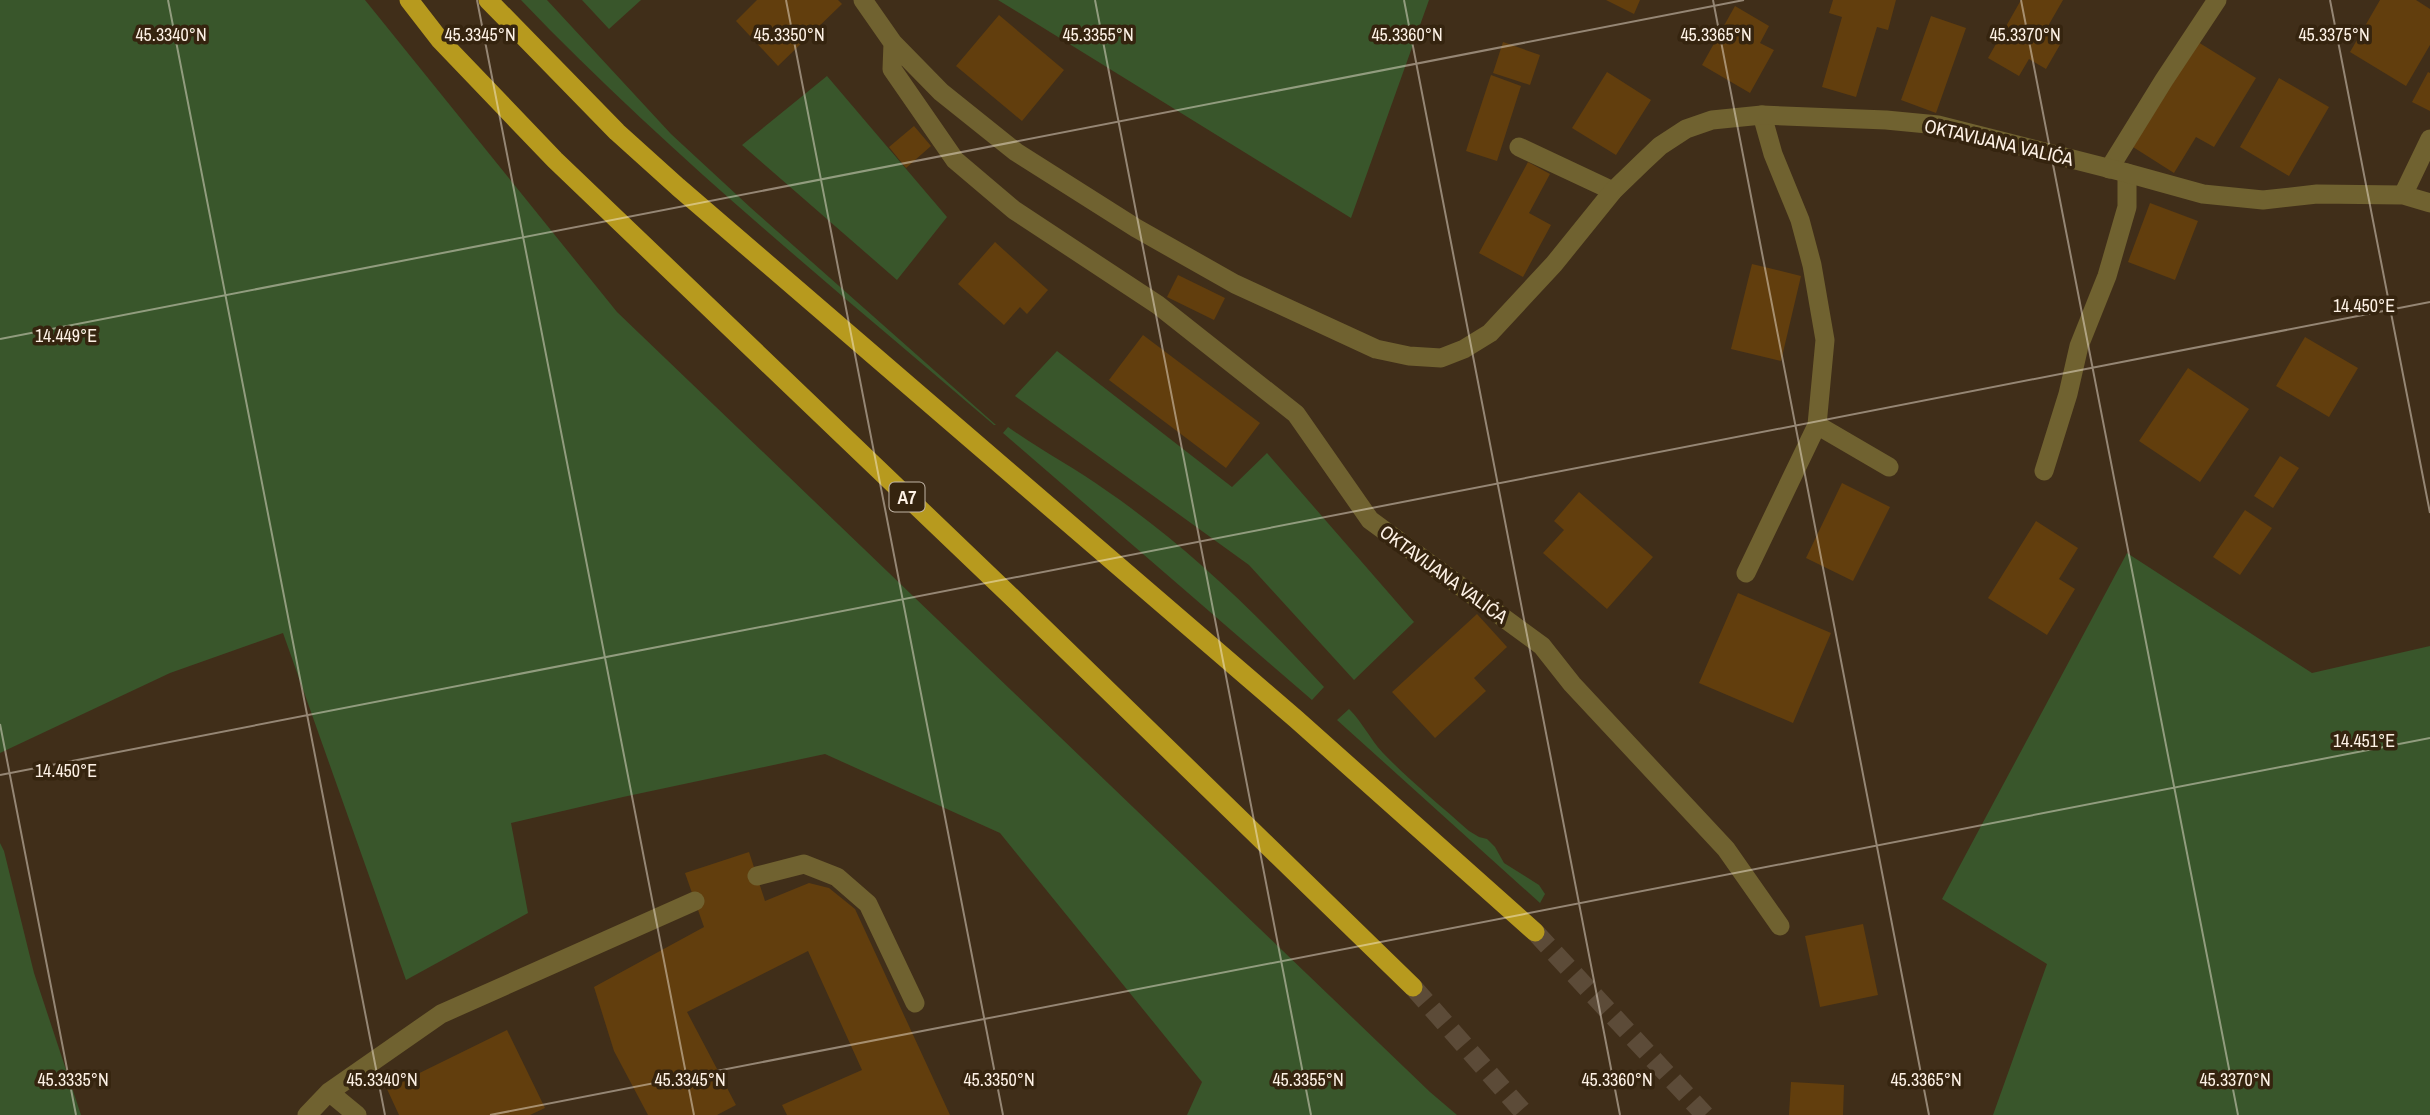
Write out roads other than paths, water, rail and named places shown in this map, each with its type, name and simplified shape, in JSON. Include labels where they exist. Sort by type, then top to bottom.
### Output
[{"type":"highway","name":"A7","points":[[409,0],[440,40],[555,160],[1010,594],[1413,987]]},
{"type":"highway","points":[[488,0],[617,132],[678,187],[1317,737],[1535,932]]},
{"type":"street","name":"OKTAVIJANA VALIĆA","points":[[863,0],[893,43],[941,92],[1016,152],[1136,228],[1235,284],[1376,349],[1409,356],[1441,358],[1464,349],[1490,333],[1554,264],[1612,191],[1660,146],[1686,129],[1712,120],[1762,115],[1938,125],[2203,194],[2263,200],[2317,194],[2403,195],[2430,203]]},
{"type":"street","points":[[2044,471],[2068,394],[2079,346],[2106,276],[2127,207],[2118,171],[2217,0]]},
{"type":"street","name":"OKTAVIJANA VALIĆA","points":[[893,43],[892,69],[955,160],[1014,210],[1158,305],[1296,414],[1370,520],[1542,646],[1572,684],[1726,849],[1780,926]]},
{"type":"street","points":[[1746,573],[1817,425],[1825,340],[1812,265],[1800,220],[1773,154],[1762,115]]},
{"type":"street","points":[[2403,195],[2430,139]]},
{"type":"street","points":[[1519,146],[1612,191]]},
{"type":"street","points":[[1817,425],[1889,467]]},
{"type":"street","points":[[757,876],[804,864],[837,877],[868,904],[915,1003]]},
{"type":"street","points":[[307,1115],[329,1092],[441,1014],[695,901]]},
{"type":"street","points":[[329,1092],[357,1115]]},
{"type":"tunnel","points":[[1535,932],[1705,1115]]},
{"type":"tunnel","points":[[1413,987],[1526,1115]]}]
